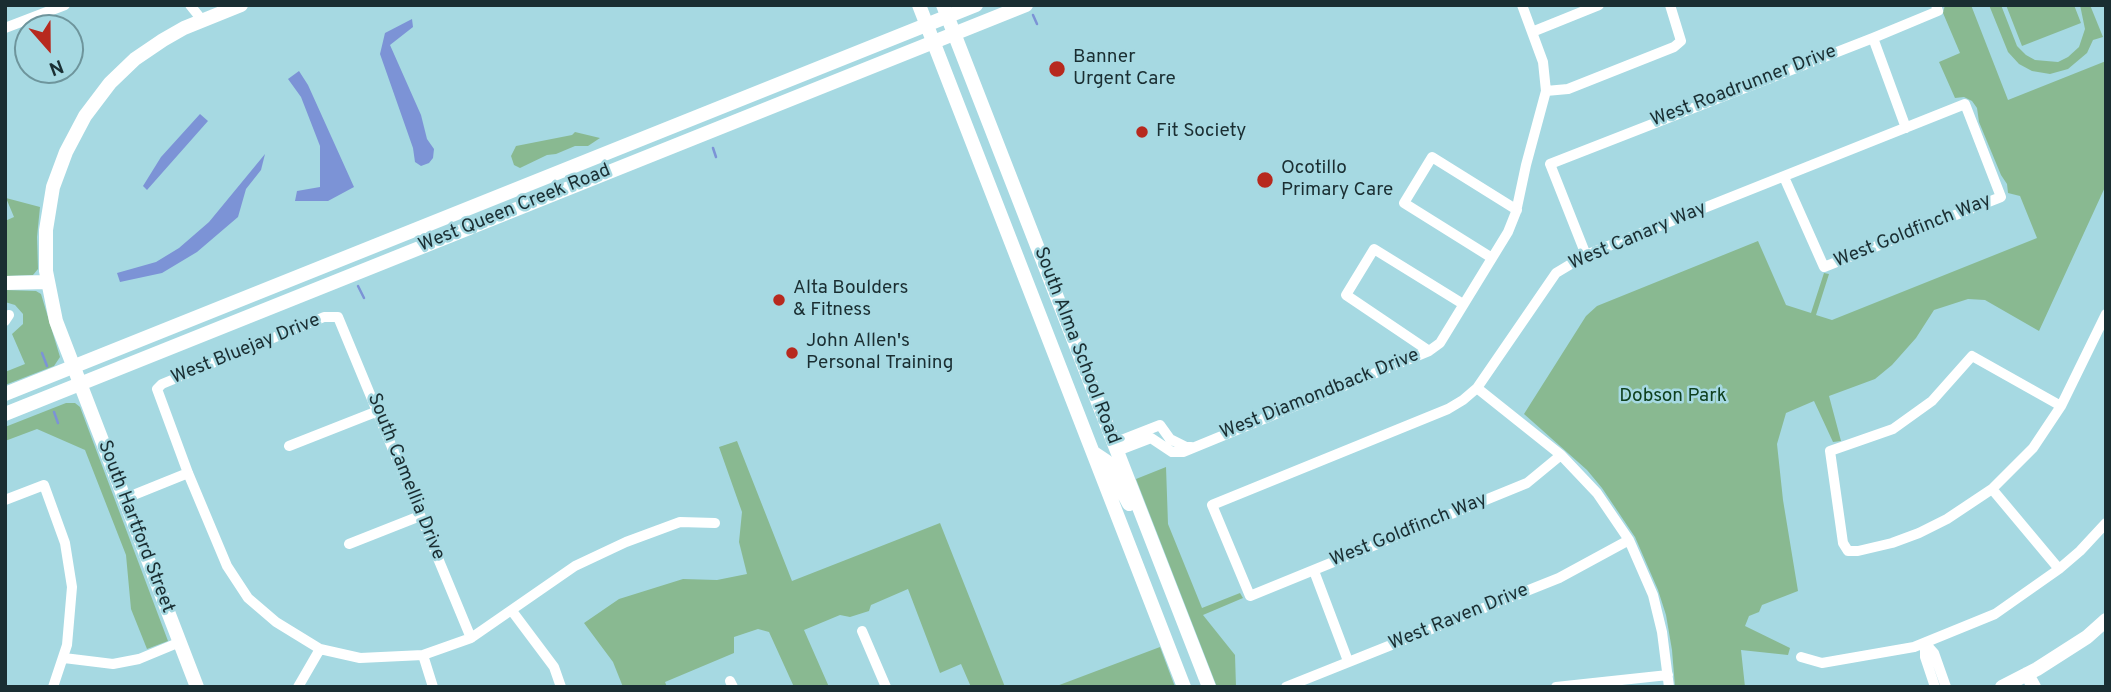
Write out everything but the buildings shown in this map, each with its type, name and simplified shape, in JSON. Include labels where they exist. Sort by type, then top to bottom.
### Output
[{"type":"main road","name":"South Hartford Street","points":[[197,687],[56,321],[48,282],[46,241],[50,199],[60,168],[79,127],[101,94],[135,59],[175,33],[241,5]]},
{"type":"main road","name":"South Alma School Road","points":[[919,5],[1184,687]]},
{"type":"main road","name":"West Queen Creek Road","points":[[5,394],[926,25],[945,11],[976,5]]},
{"type":"main road","name":"West Queen Creek Road","points":[[5,414],[1026,5]]},
{"type":"main road","name":"South Alma School Road","points":[[945,11],[1209,687]]},
{"type":"main road","points":[[749,116],[780,96],[813,81],[816,78],[816,69]]},
{"type":"main road","points":[[5,282],[48,282]]},
{"type":"main road","points":[[1093,452],[1106,461],[1129,504],[1147,527]]},
{"type":"main road","points":[[2002,687],[2031,680],[2106,620]]},
{"type":"street","points":[[5,28],[65,5]]},
{"type":"street","points":[[190,5],[202,20]]},
{"type":"street","points":[[201,5],[202,20]]},
{"type":"street","points":[[1521,5],[1543,62],[1546,92],[1568,89],[1667,51],[1681,41],[1670,5]]},
{"type":"street","points":[[1532,33],[1599,5]]},
{"type":"street","name":"West Roadrunner Drive","points":[[1586,256],[1550,164],[1873,38],[1937,8]]},
{"type":"street","points":[[1873,38],[1906,128]]},
{"type":"street","name":"West Diamondback Drive","points":[[1115,447],[1151,438],[1172,452],[1183,452],[1429,351],[1440,342],[1492,258],[1517,210],[1530,147],[1546,92]]},
{"type":"street","name":"West Canary Way","points":[[1250,596],[1212,505],[1448,409],[1464,400],[1477,388],[1556,272],[1586,256],[1965,104],[2001,197]]},
{"type":"street","points":[[1492,258],[1404,203],[1432,157],[1517,210]]},
{"type":"street","name":"West Goldfinch Way","points":[[1784,177],[1824,267],[2001,197]]},
{"type":"street","points":[[1429,351],[1346,295],[1374,249],[1463,304]]},
{"type":"street","points":[[2061,406],[1972,356],[1932,401],[1893,429],[1830,451],[1843,542],[1848,551],[1880,546],[1919,533],[1947,519],[1992,489],[2032,449],[2061,406],[2106,314]]},
{"type":"street","name":"West Bluejay Drive","points":[[188,473],[157,389],[162,384],[324,317],[338,317]]},
{"type":"street","name":"South Camellia Drive","points":[[338,317],[471,638]]},
{"type":"street","points":[[1477,388],[1561,455],[1597,493],[1629,540],[1653,595],[1662,632],[1669,687]]},
{"type":"street","points":[[289,446],[378,411]]},
{"type":"street","points":[[1115,447],[1160,425],[1170,439],[1185,447],[1191,447]]},
{"type":"street","name":"West Goldfinch Way","points":[[1250,596],[1527,483],[1561,455]]},
{"type":"street","points":[[125,498],[188,473],[227,566],[248,598],[276,622],[320,649],[360,658],[423,655],[471,638],[575,566],[626,542],[680,522],[715,523]]},
{"type":"street","points":[[5,500],[44,485],[65,543],[72,587],[67,645],[53,687]]},
{"type":"street","points":[[1992,489],[2059,569]]},
{"type":"street","points":[[349,544],[420,516]]},
{"type":"street","points":[[1801,657],[1822,663],[1863,657],[1925,643],[1995,614],[2059,569],[2106,523]]},
{"type":"street","name":"West Raven Drive","points":[[1286,687],[1559,578],[1629,540]]},
{"type":"street","points":[[1314,571],[1348,662]]},
{"type":"street","points":[[512,611],[554,667],[561,687]]},
{"type":"street","points":[[862,631],[886,687]]},
{"type":"street","points":[[64,658],[113,664],[139,659],[180,642]]},
{"type":"street","points":[[1925,643],[1925,657],[1935,687]]},
{"type":"street","points":[[1925,643],[1934,653],[1945,687]]},
{"type":"street","points":[[298,687],[320,649]]},
{"type":"street","points":[[423,655],[433,687]]},
{"type":"street","points":[[1556,687],[1668,675]]},
{"type":"green space","name":"Dobson Park","points":[[1945,5],[1971,5],[2008,100],[2106,61],[2106,185],[2039,331],[1985,300],[1968,299],[1934,310],[1916,338],[1892,365],[1875,379],[1829,396],[1841,441],[1833,442],[1814,401],[1786,413],[1777,444],[1798,591],[1762,605],[1759,612],[1749,616],[1745,626],[1790,648],[1788,655],[1741,650],[1745,687],[1675,687],[1666,615],[1635,537],[1587,470],[1524,414],[1586,316],[1597,306],[1758,241],[1786,305],[1811,313],[1824,273],[1829,274],[1816,315],[1832,320],[2037,238],[2020,196],[2008,193],[2007,184],[1979,122],[1977,108],[1972,101],[1964,97],[1955,98],[1939,62],[1960,53],[1943,13]]},
{"type":"green space","points":[[1989,5],[2001,5],[2017,46],[2035,60],[2058,62],[2079,47],[2085,29],[2080,5],[2090,5],[2103,37],[2093,40],[2087,53],[2068,69],[2050,74],[2032,71],[2019,64],[2008,52]]},
{"type":"green space","points":[[2006,5],[2074,5],[2081,23],[2022,46]]},
{"type":"green space","points":[[575,132],[600,138],[588,146],[575,146],[547,155],[520,168],[514,165],[511,156],[516,146],[572,135]]},
{"type":"green space","points":[[6,198],[40,207],[38,269],[33,275],[5,276],[5,221],[14,217]]},
{"type":"green space","points":[[5,290],[36,291],[41,294],[60,357],[54,366],[5,385],[5,372],[25,364],[12,334],[23,324],[23,314],[15,305],[5,302]]},
{"type":"green space","points":[[66,403],[75,403],[80,407],[168,641],[147,649],[131,609],[126,555],[85,450],[37,429],[5,441],[5,427]]},
{"type":"green space","points":[[737,441],[792,581],[940,523],[1005,687],[971,687],[961,664],[940,673],[908,589],[871,605],[869,611],[850,617],[840,615],[804,630],[829,687],[794,687],[769,632],[758,629],[734,637],[734,653],[665,682],[667,687],[623,687],[613,662],[584,623],[619,599],[683,579],[717,580],[747,574],[739,542],[742,512],[719,447]]},
{"type":"green space","points":[[1166,467],[1168,524],[1202,608],[1240,593],[1243,598],[1203,615],[1235,655],[1236,687],[1217,687],[1136,479]]},
{"type":"green space","points":[[1160,647],[1175,687],[1054,687]]},
{"type":"water","points":[[412,19],[413,27],[390,45],[421,115],[427,139],[434,149],[433,158],[421,166],[415,162],[413,148],[380,54],[385,33]]},
{"type":"water","points":[[299,71],[308,85],[354,187],[328,201],[295,201],[297,191],[320,187],[320,146],[301,97],[288,79]]},
{"type":"water","points":[[200,114],[208,121],[147,190],[143,186],[161,157]]},
{"type":"water","points":[[265,154],[261,170],[246,189],[238,217],[197,252],[162,273],[120,282],[117,273],[156,262],[179,248],[209,222]]},
{"type":"waterway","points":[[1033,15],[1037,24]]},
{"type":"waterway","points":[[713,148],[716,157]]},
{"type":"waterway","points":[[358,286],[364,298]]},
{"type":"waterway","points":[[42,353],[47,366]]},
{"type":"waterway","points":[[54,412],[58,423]]},
{"type":"place","name":"Banner Urgent Care","points":[[1057,69]]},
{"type":"place","name":"Fit Society","points":[[1142,132]]},
{"type":"place","name":"Ocotillo Primary Care","points":[[1265,180]]},
{"type":"place","name":"Alta Boulders & Fitness","points":[[779,300]]},
{"type":"place","name":"John Allen's Personal Training","points":[[792,353]]}]
